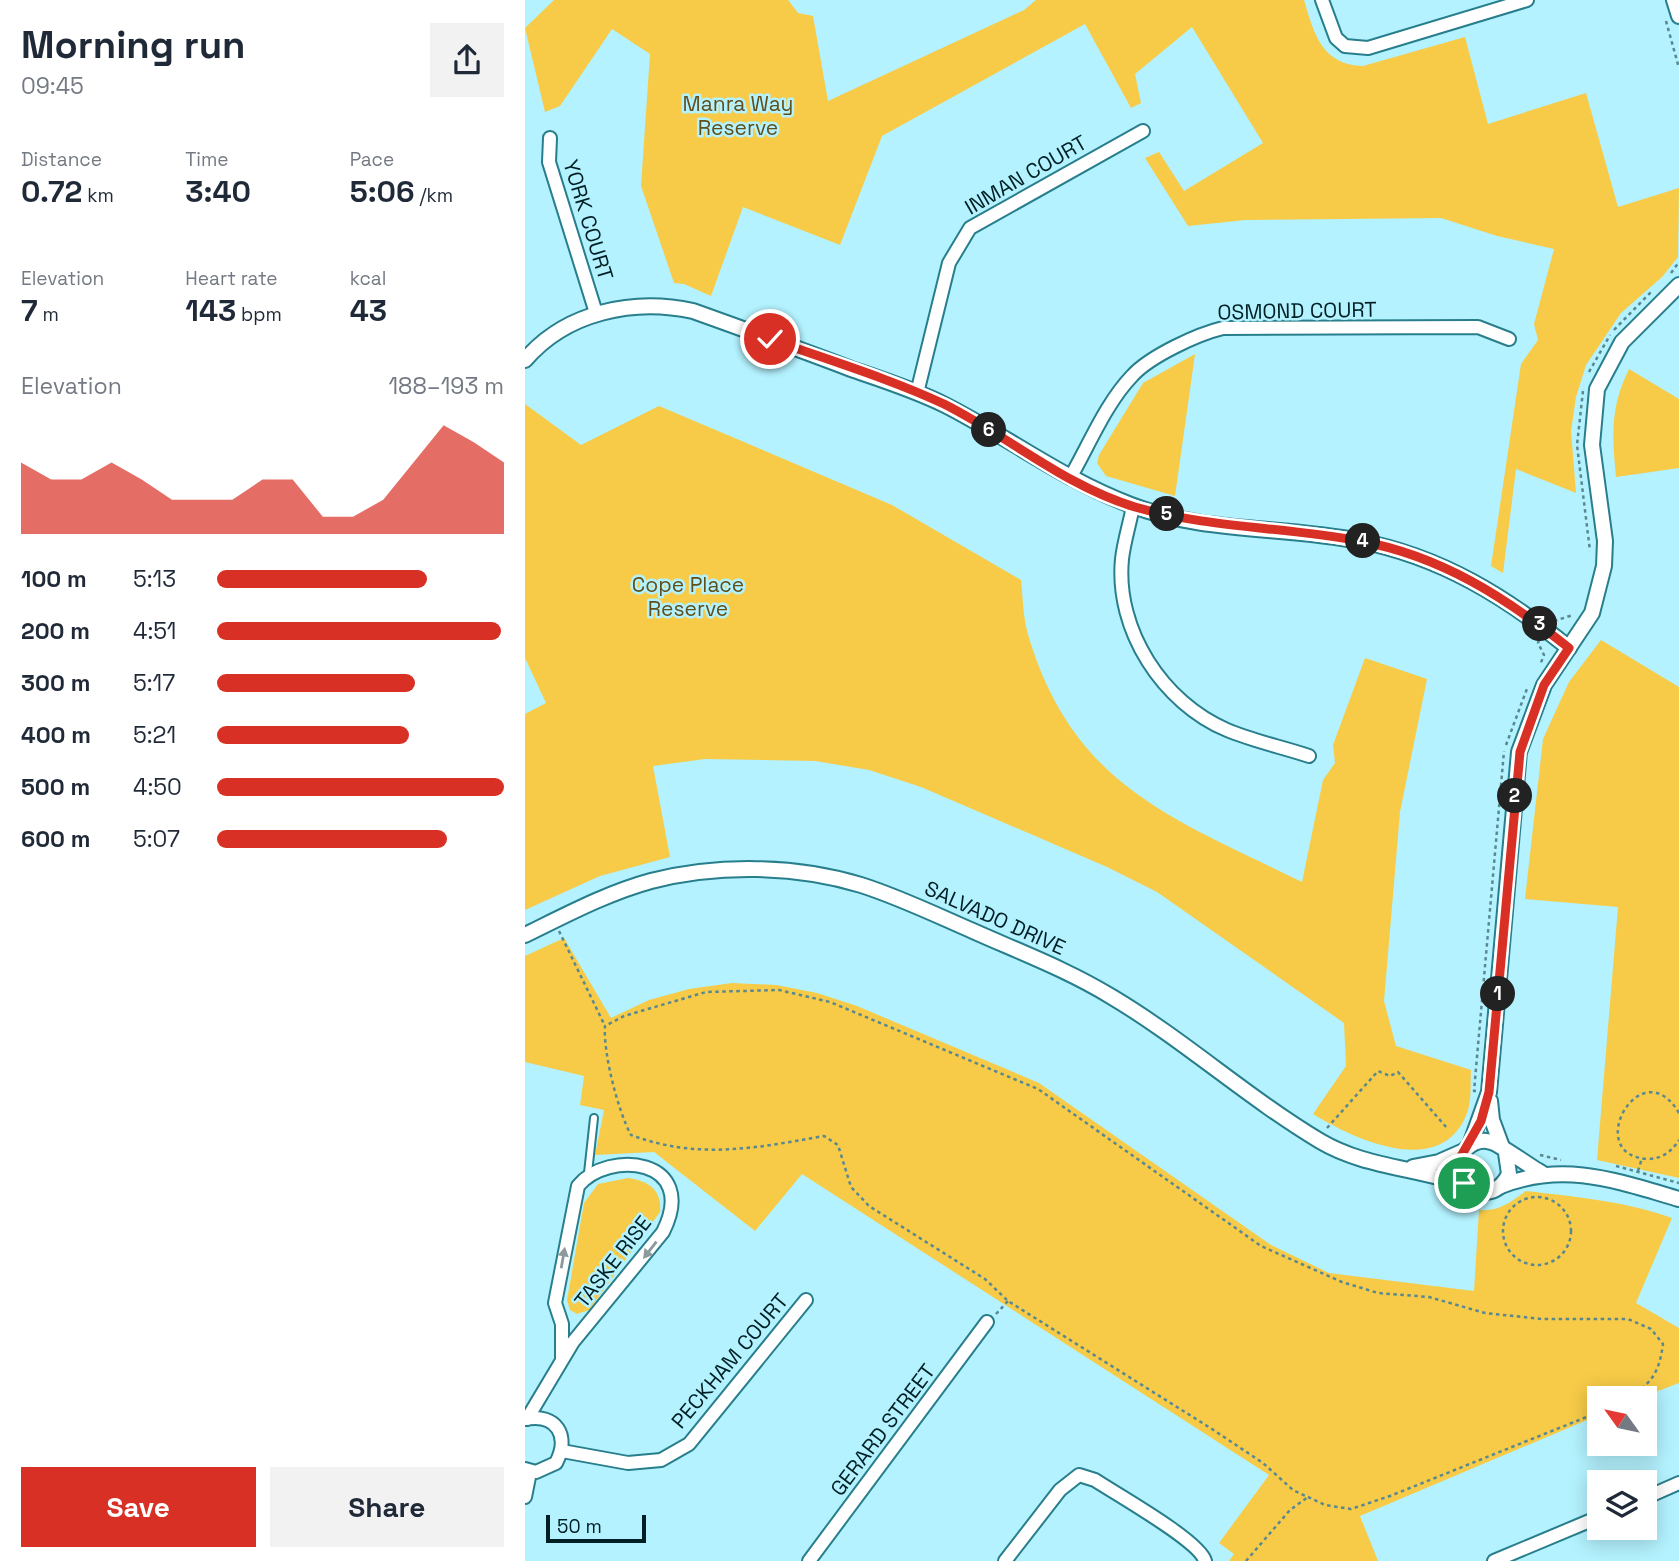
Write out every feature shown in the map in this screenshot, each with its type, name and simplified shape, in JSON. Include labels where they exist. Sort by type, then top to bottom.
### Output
[{"type":"street","points":[[1322,0],[1330,28],[1336,38],[1356,49],[1368,48],[1527,0]]},
{"type":"street","points":[[1674,0],[1679,16]]},
{"type":"street","name":"INMAN COURT","points":[[917,393],[950,263],[970,228],[1143,131]]},
{"type":"street","name":"YORK COURT","points":[[550,138],[549,162],[596,313]]},
{"type":"street","points":[[1504,1193],[1509,1174],[1504,1150],[1492,1120],[1489,1092],[1520,752],[1544,685],[1592,613],[1604,566],[1605,541],[1592,445],[1597,389],[1622,342],[1679,285]]},
{"type":"street","points":[[525,360],[557,332],[596,313],[637,305],[668,305],[693,311],[917,393],[968,418],[1070,478],[1133,506],[1221,524],[1359,540],[1430,560],[1474,580],[1528,614],[1569,648]]},
{"type":"street","name":"OSMOND COURT","points":[[1070,478],[1130,378],[1153,360],[1211,331],[1223,328],[1478,327],[1509,339]]},
{"type":"street","points":[[1133,506],[1122,560],[1123,592],[1132,630],[1148,662],[1173,694],[1195,713],[1227,730],[1309,756]]},
{"type":"street","name":"SALVADO DRIVE","points":[[525,934],[591,902],[651,881],[706,872],[762,869],[858,884],[893,896],[1075,976],[1113,997],[1321,1142],[1373,1164],[1437,1175],[1487,1192],[1504,1193],[1542,1173],[1583,1174],[1679,1199]]},
{"type":"street","points":[[1471,1188],[1464,1183],[1458,1167],[1489,1092]]},
{"type":"street","name":"SALVADO DRIVE","points":[[1408,1168],[1439,1162],[1486,1141],[1542,1173]]},
{"type":"street","name":"TASKE RISE","points":[[526,1419],[562,1360],[663,1232],[673,1213],[674,1193],[665,1178],[650,1168],[633,1166],[588,1173],[578,1186],[555,1303],[562,1324],[562,1360]]},
{"type":"street","name":"PECKHAM COURT","points":[[562,1451],[628,1463],[661,1460],[689,1444],[806,1300]]},
{"type":"street","name":"GERARD STREET","points":[[809,1561],[988,1322]]},
{"type":"street","name":"TASKE RISE","points":[[562,1324],[586,1328]]},
{"type":"street","points":[[525,1497],[527,1470],[546,1470],[556,1463],[562,1451],[559,1430],[545,1411],[546,1388]]},
{"type":"street","points":[[526,1419],[540,1417],[551,1422]]},
{"type":"street","points":[[1005,1561],[1061,1490],[1079,1475],[1094,1480],[1188,1540],[1202,1553],[1205,1561]]},
{"type":"street","points":[[1657,1493],[1679,1483]]},
{"type":"street","points":[[1494,1561],[1587,1522]]},
{"type":"lane","name":"TASKE RISE","points":[[588,1173],[587,1161],[594,1118]]},
{"type":"path","points":[[1663,11],[1679,68]]},
{"type":"path","points":[[554,920],[605,1026],[604,1039],[620,1115],[631,1135],[651,1142],[706,1152],[759,1148],[824,1136],[838,1145],[851,1186],[869,1206],[985,1279],[1008,1301],[1263,1463],[1293,1490],[1325,1505],[1351,1509],[1587,1417]]},
{"type":"path","points":[[605,1026],[624,1016],[706,992],[779,990],[830,1002],[1038,1089],[1261,1246],[1342,1282],[1378,1293],[1429,1297],[1485,1313],[1542,1319],[1629,1319],[1651,1329],[1663,1345],[1660,1367],[1647,1386]]},
{"type":"path","points":[[1327,1128],[1378,1071],[1390,1076],[1398,1072],[1447,1128]]},
{"type":"path","points":[[1679,1113],[1673,1104],[1657,1095],[1640,1095],[1626,1104],[1618,1119],[1619,1136],[1627,1150],[1642,1158],[1660,1157],[1668,1153],[1679,1140]]},
{"type":"path","points":[[1538,1154],[1570,1161]]},
{"type":"path","points":[[1637,1176],[1642,1158]]},
{"type":"path","points":[[1607,1165],[1638,1171],[1679,1184]]},
{"type":"path","points":[[1504,1193],[1512,1208]]},
{"type":"path","points":[[1530,1198],[1541,1198],[1560,1206],[1570,1224],[1568,1245],[1562,1254],[1554,1261],[1533,1265],[1514,1256],[1503,1238],[1503,1227],[1512,1208],[1530,1198]]},
{"type":"path","points":[[988,1322],[1008,1301]]},
{"type":"path","points":[[1246,1561],[1290,1510],[1308,1497]]},
{"type":"green space","name":"Manra Way Reserve","points":[[554,0],[788,0],[798,13],[813,16],[828,101],[1024,10],[1036,0],[1304,0],[1316,36],[1322,45],[1329,54],[1349,64],[1363,66],[1465,37],[1488,124],[1586,93],[1618,207],[1679,188],[1678,257],[1662,277],[1621,313],[1586,365],[1576,397],[1571,431],[1576,493],[1516,469],[1503,573],[1491,566],[1521,364],[1538,340],[1534,324],[1554,249],[1497,236],[1441,218],[1245,220],[1188,226],[1145,158],[1159,152],[1184,191],[1263,143],[1192,27],[1135,74],[1141,103],[1131,108],[1085,24],[882,136],[840,245],[743,207],[711,296],[684,284],[674,283],[641,186],[650,54],[612,29],[560,106],[545,112],[525,28]]},
{"type":"green space","points":[[1195,354],[1175,496],[1106,476],[1097,463],[1099,455],[1143,383]]},
{"type":"green space","points":[[1629,369],[1679,399],[1679,468],[1616,477],[1615,409]]},
{"type":"green space","name":"Cope Place Reserve","points":[[525,404],[581,445],[659,406],[892,505],[1021,580],[1027,631],[1049,689],[1073,731],[1102,765],[1135,793],[1172,817],[1302,882],[1323,780],[1335,763],[1333,745],[1365,658],[1427,679],[1400,812],[1384,1001],[1396,1046],[1471,1070],[1469,1108],[1455,1133],[1438,1145],[1418,1150],[1396,1148],[1351,1134],[1313,1114],[1346,1066],[1344,1023],[1157,892],[1107,867],[921,787],[869,770],[815,761],[705,759],[653,766],[670,857],[600,876],[525,910],[525,714],[546,703],[525,658]]},
{"type":"green space","points":[[1601,640],[1679,687],[1679,1178],[1597,1160],[1618,907],[1525,899],[1543,739],[1569,682]]},
{"type":"green space","points":[[564,938],[611,1018],[649,1000],[689,989],[732,983],[776,985],[817,993],[857,1006],[1039,1083],[1271,1245],[1329,1273],[1474,1291],[1479,1210],[1498,1208],[1526,1191],[1618,1204],[1672,1218],[1636,1303],[1679,1328],[1679,1383],[1657,1391],[1657,1386],[1587,1386],[1587,1420],[1360,1516],[1378,1561],[1229,1561],[1234,1554],[1219,1543],[1269,1475],[802,1174],[755,1231],[654,1152],[595,1155],[604,1110],[580,1105],[584,1076],[525,1062],[525,956]]},
{"type":"green space","points":[[628,1178],[642,1181],[653,1188],[659,1198],[660,1212],[589,1310],[577,1314],[570,1310],[567,1300],[584,1203],[598,1184]]},
{"type":"route","points":[[770,339],[943,404],[1070,478],[1133,506],[1221,524],[1359,540],[1430,560],[1474,580],[1528,614],[1569,648],[1544,685],[1531,715],[1520,752],[1489,1092],[1481,1121],[1470,1145],[1460,1158],[1458,1167],[1464,1183]]}]
